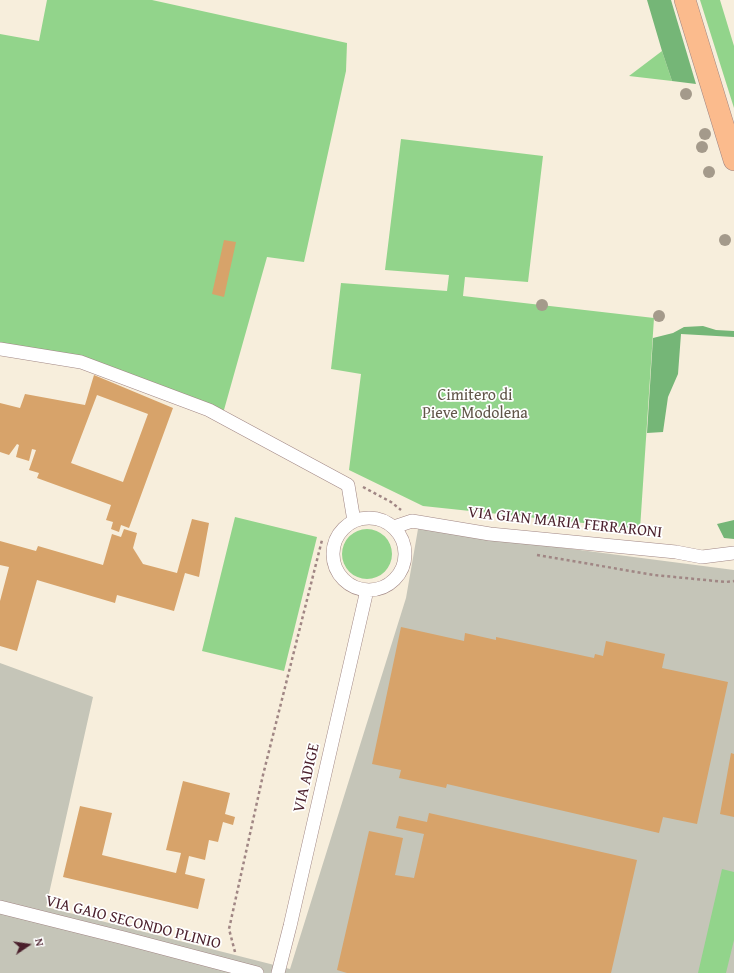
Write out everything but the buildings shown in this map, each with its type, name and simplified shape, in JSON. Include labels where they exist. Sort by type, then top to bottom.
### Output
[{"type":"main road","points":[[685,0],[734,160]]},
{"type":"street","points":[[0,349],[81,362],[209,410],[348,485],[354,521]]},
{"type":"street","points":[[364,518],[375,518],[385,521],[394,527],[401,536],[405,547],[405,558],[397,577],[389,584],[378,589],[367,590],[357,588],[348,583],[340,575],[335,566],[333,555],[334,545],[338,535],[345,527],[354,521],[364,518]]},
{"type":"street","name":"VIA GIAN MARIA FERRARONI","points":[[394,527],[412,521],[490,534],[676,552],[702,557],[734,552]]},
{"type":"street","name":"VIA ADIGE","points":[[278,973],[367,590]]},
{"type":"street","name":"VIA GAIO SECONDO PLINIO","points":[[0,907],[257,973]]},
{"type":"path","points":[[240,969],[229,929],[263,775],[322,540]]},
{"type":"shaded area","points":[[418,529],[734,570],[734,973],[0,973],[0,663],[93,697],[46,907],[290,969],[406,598]]},
{"type":"green space","points":[[47,0],[152,0],[347,43],[346,71],[304,262],[267,257],[222,417],[81,362],[0,349],[0,34],[39,41]]},
{"type":"green space","points":[[647,0],[671,0],[696,84],[672,81]]},
{"type":"green space","points":[[700,0],[720,0],[734,46],[734,108]]},
{"type":"green space","points":[[662,51],[672,81],[629,76]]},
{"type":"green space","name":"Cimitero di Pieve Modolena","points":[[401,139],[543,156],[528,282],[465,277],[463,296],[654,318],[640,529],[423,506],[349,470],[361,374],[331,369],[341,283],[447,291],[449,275],[385,270]]},
{"type":"green space","points":[[703,326],[716,330],[734,331],[734,337],[681,334],[678,374],[668,397],[663,432],[647,433],[653,338],[673,333],[684,327]]},
{"type":"green space","points":[[235,517],[317,537],[284,671],[202,651]]},
{"type":"green space","points":[[734,520],[734,539],[724,538],[717,524]]},
{"type":"green space","points":[[367,529],[376,531],[387,540],[392,554],[390,563],[381,574],[367,579],[358,577],[347,568],[342,554],[344,545],[353,534]]},
{"type":"green space","points":[[722,869],[734,872],[734,940],[726,973],[698,973]]}]
